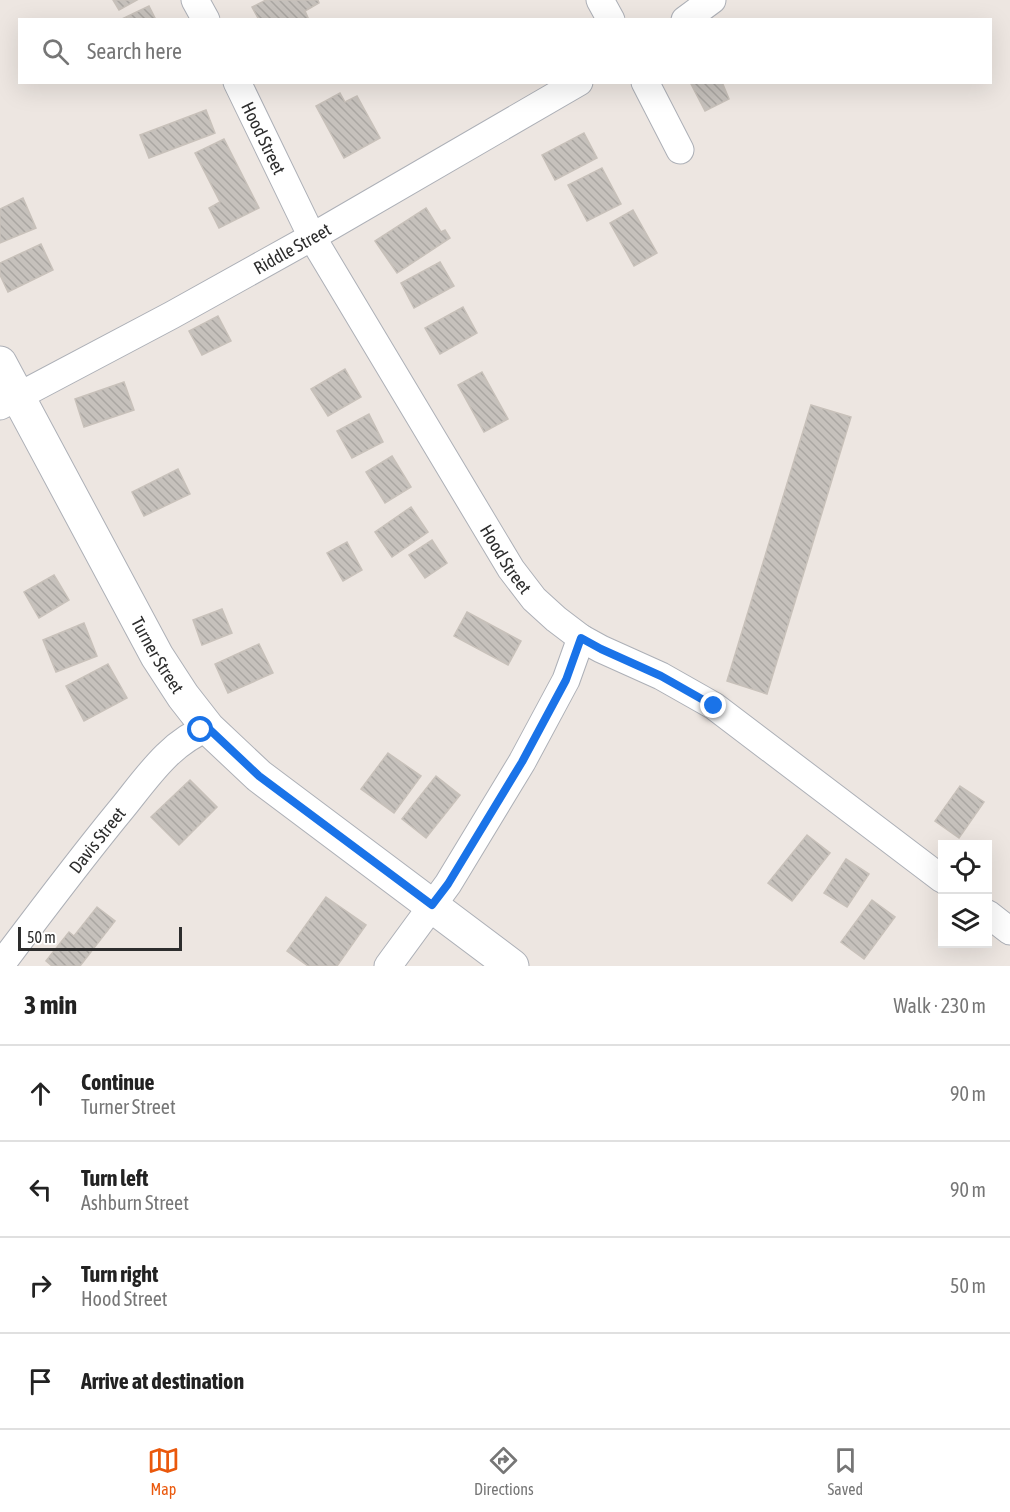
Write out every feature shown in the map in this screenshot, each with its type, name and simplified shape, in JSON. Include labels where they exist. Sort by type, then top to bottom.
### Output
[{"type":"street","points":[[195,0],[205,18]]},
{"type":"street","points":[[600,0],[610,18]]},
{"type":"street","points":[[689,18],[712,0]]},
{"type":"street","name":"Hood Street","points":[[238,84],[312,237],[511,569],[534,598],[581,638],[661,676],[714,706],[938,876]]},
{"type":"street","name":"Riddle Street","points":[[9,401],[172,315],[312,237],[576,84]]},
{"type":"street","points":[[646,84],[680,150]]},
{"type":"street","name":"Turner Street","points":[[0,363],[9,401],[157,656],[183,696],[208,728],[259,776],[512,966]]},
{"type":"street","points":[[388,966],[448,884],[522,762],[566,680],[581,638]]},
{"type":"street","name":"Davis Street","points":[[0,966],[85,853],[167,754],[201,730],[208,728]]},
{"type":"street","points":[[992,918],[1010,931]]},
{"type":"building","points":[[113,0],[137,0],[119,10]]},
{"type":"building","points":[[266,0],[318,0],[319,3],[305,11],[308,18],[258,18],[252,7]]},
{"type":"building","points":[[149,6],[155,18],[124,18]]},
{"type":"building","points":[[691,84],[723,84],[729,99],[705,111]]},
{"type":"building","points":[[340,93],[345,102],[357,96],[380,138],[344,158],[316,106]]},
{"type":"building","points":[[206,110],[215,133],[149,158],[140,135]]},
{"type":"building","points":[[584,133],[597,158],[555,180],[542,155]]},
{"type":"building","points":[[224,139],[259,208],[219,228],[209,208],[220,202],[195,153]]},
{"type":"building","points":[[602,168],[621,204],[587,221],[568,185]]},
{"type":"building","points":[[23,198],[36,228],[0,243],[0,209]]},
{"type":"building","points":[[426,208],[441,232],[445,230],[450,238],[397,273],[375,241]]},
{"type":"building","points":[[633,210],[657,253],[634,266],[610,223]]},
{"type":"building","points":[[41,244],[53,270],[8,292],[0,275],[0,263]]},
{"type":"building","points":[[440,262],[454,286],[414,308],[401,283]]},
{"type":"building","points":[[463,307],[477,333],[440,354],[425,328]]},
{"type":"building","points":[[218,316],[231,341],[202,355],[189,331]]},
{"type":"building","points":[[345,369],[361,397],[328,416],[311,389]]},
{"type":"building","points":[[482,372],[508,419],[484,432],[458,385]]},
{"type":"building","points":[[124,382],[134,410],[84,427],[75,399]]},
{"type":"building","points":[[811,405],[851,417],[767,694],[727,681]]},
{"type":"building","points":[[369,414],[383,442],[352,458],[337,431]]},
{"type":"building","points":[[392,456],[411,487],[385,503],[366,472]]},
{"type":"building","points":[[178,469],[190,494],[144,516],[132,492]]},
{"type":"building","points":[[411,507],[428,532],[392,557],[375,532]]},
{"type":"building","points":[[432,540],[447,563],[425,578],[409,555]]},
{"type":"building","points":[[347,542],[362,570],[343,581],[327,553]]},
{"type":"building","points":[[54,575],[69,600],[39,618],[24,592]]},
{"type":"building","points":[[222,609],[232,633],[202,645],[193,620]]},
{"type":"building","points":[[467,612],[521,641],[508,665],[454,636]]},
{"type":"building","points":[[84,623],[97,656],[56,672],[43,640]]},
{"type":"building","points":[[259,644],[273,673],[228,693],[215,664]]},
{"type":"building","points":[[108,664],[127,698],[84,721],[66,686]]},
{"type":"building","points":[[388,753],[421,776],[394,813],[361,789]]},
{"type":"building","points":[[436,776],[460,795],[426,838],[402,819]]},
{"type":"building","points":[[190,780],[217,807],[179,845],[151,817]]},
{"type":"building","points":[[960,786],[984,802],[959,838],[935,821]]},
{"type":"building","points":[[807,835],[830,853],[792,901],[768,883]]},
{"type":"building","points":[[846,859],[869,874],[847,907],[824,893]]},
{"type":"building","points":[[326,897],[366,925],[337,966],[308,966],[287,951]]},
{"type":"building","points":[[872,900],[895,917],[864,959],[841,942]]},
{"type":"building","points":[[97,907],[115,921],[80,966],[52,966],[46,961],[69,932],[74,936]]},
{"type":"route","points":[[201,730],[208,728],[259,776],[432,905],[448,884],[522,762],[566,680],[581,638],[661,676],[714,706]]}]
